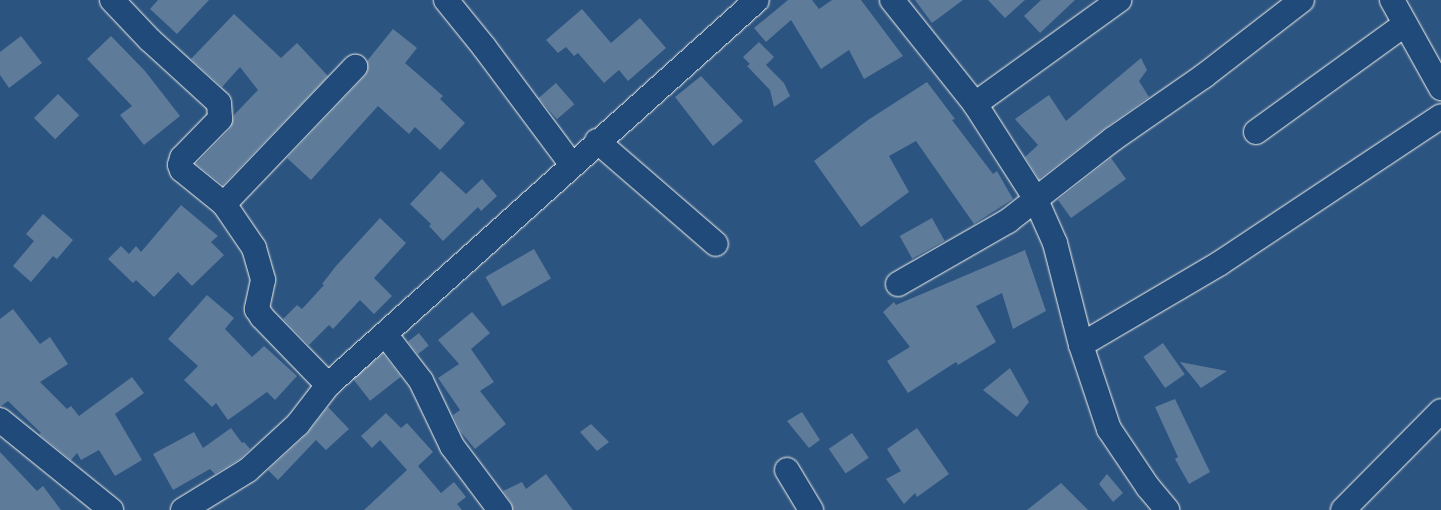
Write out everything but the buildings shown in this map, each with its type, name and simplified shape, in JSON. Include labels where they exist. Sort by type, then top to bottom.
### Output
[{"type":"street","points":[[112,0],[150,40],[218,103],[220,118],[182,158],[180,165],[182,170],[224,204],[254,248],[262,269],[263,280],[257,308],[262,318],[328,385]]},
{"type":"street","points":[[446,0],[484,47],[572,165]]},
{"type":"street","points":[[184,510],[248,470],[298,424],[328,385],[757,0]]},
{"type":"street","points":[[892,0],[974,104],[1035,198],[1055,243],[1081,345],[1109,428],[1148,487],[1167,510]]},
{"type":"street","points":[[974,104],[1119,0]]},
{"type":"street","points":[[898,284],[1008,221],[1035,198],[1113,139],[1204,76],[1302,0]]},
{"type":"street","points":[[1392,0],[1404,25],[1441,88]]},
{"type":"street","points":[[1256,132],[1404,25]]},
{"type":"street","points":[[224,204],[355,67]]},
{"type":"street","points":[[1081,345],[1220,263],[1441,116]]},
{"type":"street","points":[[597,142],[716,244]]},
{"type":"street","points":[[385,334],[420,381],[452,446],[500,510]]},
{"type":"street","points":[[1343,510],[1441,411]]},
{"type":"street","points":[[0,420],[111,510]]},
{"type":"street","points":[[787,470],[811,510]]}]
